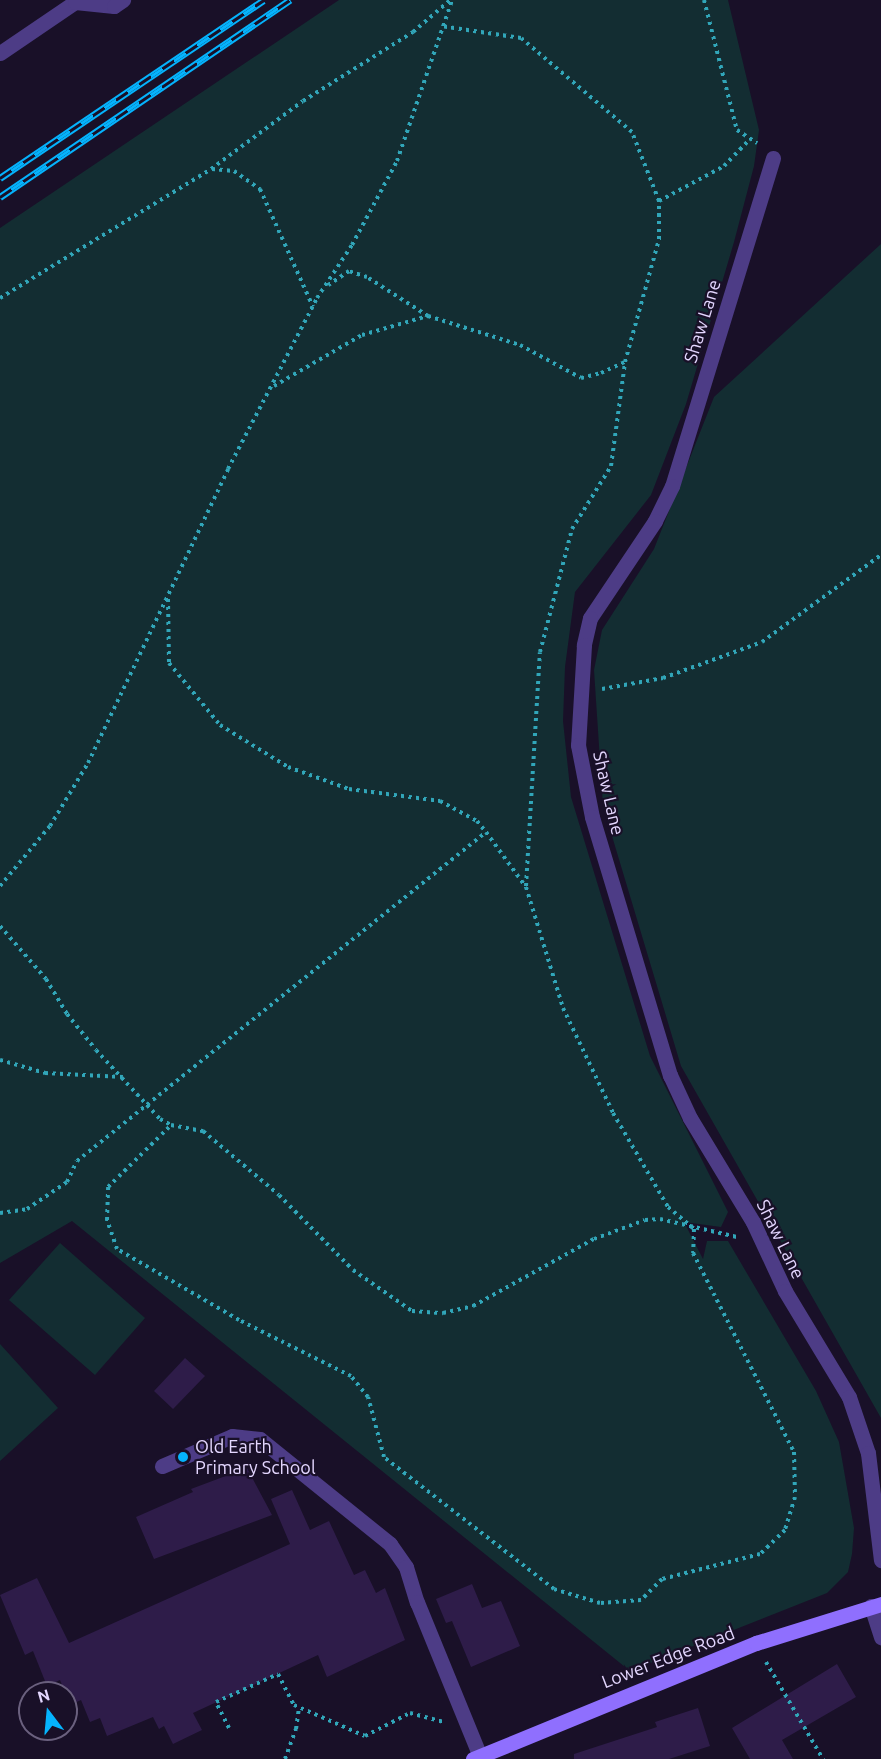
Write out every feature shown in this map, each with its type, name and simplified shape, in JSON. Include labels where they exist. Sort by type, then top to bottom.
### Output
[{"type":"street","name":"Lower Edge Road","points":[[477,1757],[756,1643],[876,1605]]},
{"type":"lane","points":[[0,52],[75,1],[114,6],[123,0]]},
{"type":"lane","name":"Shaw Lane","points":[[773,158],[672,486],[656,521],[590,618],[580,692],[578,745],[583,781],[670,1075],[761,1240],[784,1291],[849,1397],[868,1453],[881,1560]]},
{"type":"lane","points":[[162,1467],[232,1436],[260,1438],[382,1538],[406,1567],[469,1730],[477,1757]]},
{"type":"lane","points":[[876,1605],[881,1637]]},
{"type":"path","points":[[0,886],[50,826],[77,782],[168,598],[228,469],[313,307],[352,245],[397,160],[451,0]]},
{"type":"path","points":[[0,298],[211,169],[303,101],[413,32],[451,0]]},
{"type":"path","points":[[704,0],[737,130],[773,158]]},
{"type":"path","points":[[441,26],[520,38],[632,132],[659,201],[659,239],[625,362],[611,466],[572,529],[540,652],[526,887]]},
{"type":"path","points":[[659,201],[724,166],[750,139]]},
{"type":"path","points":[[211,169],[234,171],[260,189],[313,307]]},
{"type":"path","points":[[325,287],[349,271],[367,277],[428,316],[520,345],[581,378],[625,362]]},
{"type":"path","points":[[273,386],[362,335],[428,316]]},
{"type":"path","points":[[580,692],[663,678],[762,642],[881,555]]},
{"type":"path","points":[[168,598],[169,663],[220,725],[288,767],[349,789],[440,801],[477,821],[526,887],[563,1008],[613,1113],[668,1207],[694,1229]]},
{"type":"path","points":[[0,1213],[27,1209],[67,1182],[77,1161],[486,832]]},
{"type":"path","points":[[0,926],[46,979],[67,1014],[96,1050],[148,1104],[171,1125],[203,1131],[279,1196],[353,1270],[412,1311],[443,1313],[473,1306],[622,1226],[660,1219],[694,1229],[761,1240]]},
{"type":"path","points":[[0,1060],[45,1073],[125,1078]]},
{"type":"path","points":[[171,1125],[108,1188],[107,1220],[117,1249],[239,1320],[351,1376],[368,1397],[384,1457],[554,1589],[600,1603],[641,1600],[662,1579],[760,1554],[785,1530],[795,1497],[794,1452],[693,1253],[694,1229]]},
{"type":"path","points":[[756,1643],[824,1759]]},
{"type":"path","points":[[228,1728],[216,1702],[278,1674],[299,1708],[365,1736],[411,1713],[469,1730]]},
{"type":"path","points":[[285,1759],[296,1730],[299,1708]]},
{"type":"green space","points":[[339,0],[728,0],[759,130],[754,166],[734,242],[686,404],[651,495],[575,592],[565,667],[563,721],[571,797],[650,1056],[728,1212],[721,1227],[684,1222],[703,1259],[707,1241],[728,1241],[816,1391],[839,1442],[854,1528],[852,1554],[848,1572],[827,1593],[630,1671],[72,1221],[0,1263],[0,228]]},
{"type":"green space","points":[[881,244],[881,1418],[681,1066],[603,806],[594,670],[602,630],[654,549],[714,397]]},
{"type":"green space","points":[[60,1243],[145,1318],[95,1375],[9,1300]]},
{"type":"green space","points":[[0,1344],[58,1408],[0,1461]]},
{"type":"building","points":[[185,1358],[205,1376],[173,1409],[154,1391]]},
{"type":"building","points":[[247,1468],[272,1515],[154,1559],[136,1517],[193,1492],[191,1489]]},
{"type":"building","name":"Old Earth Primary School","points":[[292,1490],[310,1530],[329,1521],[354,1575],[365,1570],[376,1593],[385,1588],[405,1640],[327,1677],[318,1655],[193,1713],[202,1730],[173,1744],[164,1726],[159,1729],[153,1717],[107,1736],[100,1718],[90,1722],[81,1700],[78,1701],[78,1681],[45,1681],[33,1651],[25,1655],[0,1595],[37,1578],[69,1643],[290,1544],[271,1499]]},
{"type":"building","points":[[472,1584],[482,1608],[501,1601],[520,1646],[471,1667],[452,1621],[446,1623],[436,1599]]},
{"type":"building","points":[[837,1664],[856,1697],[782,1740],[793,1759],[750,1759],[732,1728]]},
{"type":"building","points":[[698,1708],[710,1746],[669,1759],[574,1759],[574,1754],[657,1727],[655,1722]]},
{"type":"railway","points":[[0,178],[264,0]]},
{"type":"railway","points":[[0,197],[290,0]]},
{"type":"place","name":"Old Earth Primary School","points":[[183,1457]]}]
